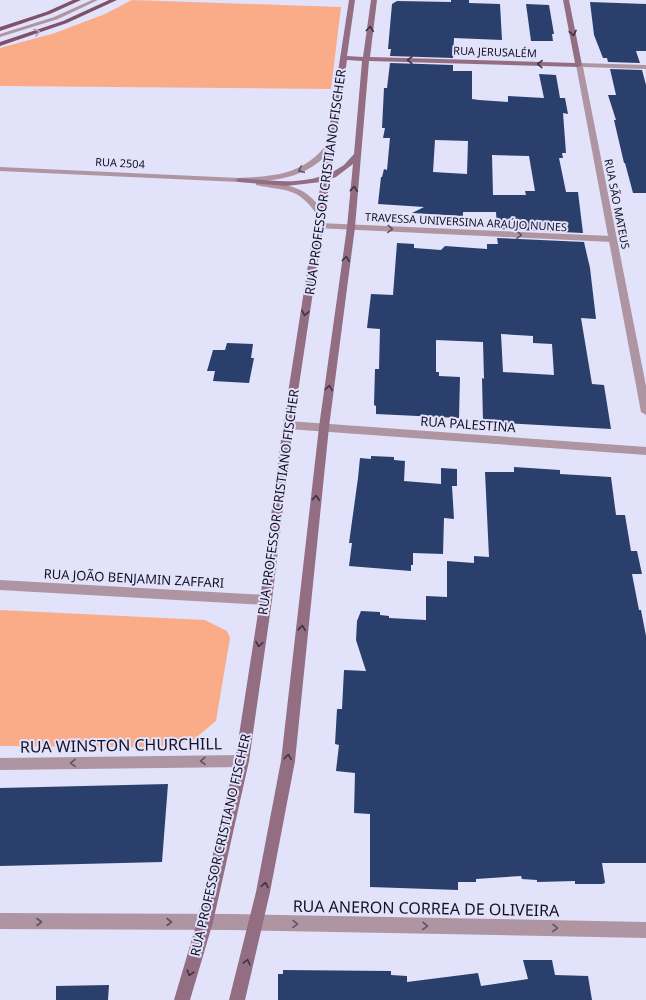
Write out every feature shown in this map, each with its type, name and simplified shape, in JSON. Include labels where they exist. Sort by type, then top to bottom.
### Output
[{"type":"main road","points":[[0,29],[48,13],[78,0]]},
{"type":"main road","points":[[0,44],[65,22],[114,0]]},
{"type":"main road","name":"RUA PROFESSOR CRISTIANO FISCHER","points":[[182,1000],[205,922],[242,761],[266,600],[288,425],[321,214],[325,178],[352,0]]},
{"type":"main road","name":"RUA PROFESSOR CRISTIANO FISCHER","points":[[237,1000],[256,923],[288,761],[324,427],[351,227],[366,59],[374,0]]},
{"type":"main road","name":"RUA SÃO MATEUS","points":[[566,0],[579,65]]},
{"type":"main road","name":"RUA JERUSALÉM","points":[[343,58],[579,65]]},
{"type":"main road","points":[[239,180],[293,184],[325,178],[340,172],[351,165],[358,154]]},
{"type":"street","name":"RUA JERUSALÉM","points":[[579,65],[646,67]]},
{"type":"street","name":"RUA SÃO MATEUS","points":[[579,65],[646,412]]},
{"type":"street","name":"RUA 2504","points":[[0,169],[239,180],[264,179],[296,173],[312,165],[323,157],[330,146]]},
{"type":"street","name":"RUA 2504","points":[[239,180],[278,186],[297,192],[312,201],[321,214]]},
{"type":"street","name":"TRAVESSA UNIVERSINA ARAÚJO NUNES","points":[[319,226],[612,239]]},
{"type":"street","name":"RUA PALESTINA","points":[[288,425],[646,451]]},
{"type":"street","name":"RUA JOÃO BENJAMIN ZAFFARI","points":[[0,584],[266,600]]},
{"type":"street","name":"RUA WINSTON CHURCHILL","points":[[0,764],[242,761]]},
{"type":"street","name":"RUA ANERON CORREA DE OLIVEIRA","points":[[0,921],[205,922],[646,930]]},
{"type":"lane","points":[[0,36],[56,18],[96,0]]},
{"type":"shaded area","points":[[132,0],[341,7],[331,89],[0,86],[0,48],[55,33],[105,14]]},
{"type":"shaded area","points":[[0,610],[205,620],[227,631],[230,638],[216,721],[192,741],[158,747],[0,746]]},
{"type":"building","points":[[451,0],[469,0],[469,3],[500,4],[502,40],[454,38],[453,58],[390,56],[391,49],[388,49],[392,4],[397,1],[451,2]]},
{"type":"building","points":[[590,2],[646,4],[646,51],[636,51],[640,63],[608,62],[607,58],[603,58],[594,35]]},
{"type":"building","points":[[526,4],[549,5],[554,34],[552,34],[553,41],[531,41]]},
{"type":"building","points":[[390,63],[453,65],[453,71],[472,71],[472,99],[479,100],[508,102],[508,96],[544,98],[539,74],[556,75],[560,98],[565,98],[568,114],[563,113],[566,153],[562,153],[563,158],[559,158],[566,192],[578,192],[583,233],[497,229],[496,212],[463,212],[463,216],[412,213],[424,207],[378,204],[381,177],[384,169],[387,170],[390,138],[383,138],[385,128],[382,128],[384,88],[387,88]],"holes":[[[435,140],[468,141],[467,174],[433,172]],[[492,155],[529,156],[535,191],[525,191],[526,195],[493,195]]]},
{"type":"building","points":[[610,69],[642,70],[646,85],[646,193],[633,193],[624,163],[614,120],[616,120],[608,95],[616,95]]},
{"type":"building","points":[[497,238],[584,242],[590,268],[596,319],[581,318],[592,384],[604,385],[611,429],[483,422],[483,342],[436,340],[436,372],[439,372],[439,376],[460,377],[459,418],[376,414],[376,406],[374,405],[375,369],[379,369],[380,329],[367,328],[371,294],[393,295],[397,243],[414,244],[414,248],[441,250],[445,246],[487,249],[487,244],[498,244]],"holes":[[[501,334],[533,336],[533,343],[552,344],[554,375],[503,372]]]},
{"type":"building","points":[[227,343],[253,344],[251,358],[254,358],[249,383],[213,381],[215,371],[207,371],[213,350],[225,350]]},
{"type":"building","points":[[371,456],[394,457],[394,460],[405,461],[404,481],[441,484],[441,468],[457,469],[457,486],[452,486],[454,519],[444,518],[443,554],[413,553],[413,565],[411,565],[411,571],[349,566],[352,543],[349,543],[360,458],[371,459]]},
{"type":"building","points":[[514,467],[560,470],[560,474],[611,477],[616,515],[625,515],[631,551],[637,551],[642,574],[632,574],[646,636],[646,863],[602,863],[605,883],[602,884],[575,884],[575,881],[537,882],[537,880],[522,879],[521,876],[476,879],[476,882],[458,882],[458,890],[370,887],[370,814],[354,813],[355,773],[336,771],[339,745],[335,744],[337,709],[342,709],[344,670],[366,671],[356,640],[357,621],[361,611],[380,612],[380,615],[389,616],[389,618],[426,620],[426,596],[447,597],[447,561],[474,563],[474,556],[489,557],[485,472],[514,472]]},
{"type":"building","points":[[168,784],[162,862],[0,866],[0,788]]},
{"type":"building","points":[[523,960],[552,960],[555,975],[588,976],[592,1000],[278,1000],[278,974],[283,974],[283,970],[391,971],[391,975],[407,976],[407,982],[478,973],[481,986],[528,979]]},
{"type":"building","points":[[109,985],[108,1000],[56,1000],[56,986]]}]
